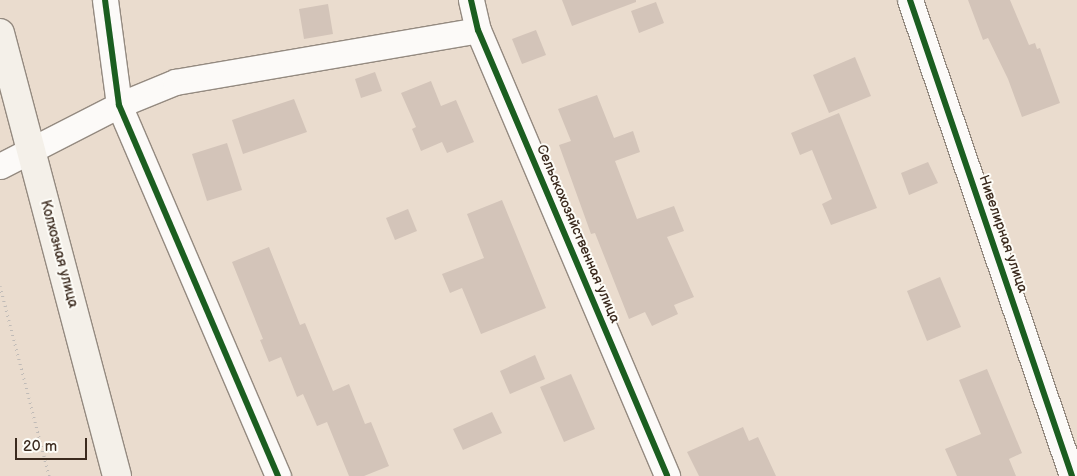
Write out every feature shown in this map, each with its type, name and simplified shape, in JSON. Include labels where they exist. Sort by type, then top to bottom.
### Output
[{"type":"main road","name":"Колхозная улица","points":[[0,33],[116,476]]},
{"type":"street","points":[[105,0],[119,105],[278,476]]},
{"type":"street","name":"Сельскохозяйственная улица","points":[[471,0],[478,30],[667,476]]},
{"type":"street","name":"Нивелирная улица","points":[[910,0],[1072,476]]},
{"type":"street","points":[[0,166],[32,152],[119,105],[175,82],[478,30]]},
{"type":"path","points":[[0,286],[48,476]]},
{"type":"building","points":[[562,0],[636,0],[636,2],[572,26]]},
{"type":"building","points":[[968,0],[1010,0],[1029,45],[1035,43],[1037,49],[1040,48],[1060,103],[1022,117],[1008,79],[988,38],[983,40]]},
{"type":"building","points":[[656,2],[664,23],[639,33],[631,11]]},
{"type":"building","points":[[328,4],[333,34],[304,39],[299,9]]},
{"type":"building","points":[[536,30],[546,55],[522,64],[512,39]]},
{"type":"building","points":[[855,57],[871,96],[829,113],[813,75]]},
{"type":"building","points":[[375,72],[382,91],[361,98],[355,79]]},
{"type":"building","points":[[431,81],[441,106],[456,100],[474,142],[447,153],[442,142],[421,151],[412,129],[416,127],[401,93]]},
{"type":"building","points":[[597,95],[614,138],[633,131],[640,152],[615,161],[637,219],[674,206],[684,231],[667,237],[694,297],[674,305],[678,314],[652,326],[645,312],[629,319],[595,233],[591,234],[559,145],[571,141],[558,109]]},
{"type":"building","points":[[294,99],[307,132],[243,154],[232,120]]},
{"type":"building","points":[[839,113],[877,208],[831,225],[822,204],[832,199],[812,150],[800,155],[791,133]]},
{"type":"building","points":[[227,143],[242,190],[207,201],[192,154]]},
{"type":"building","points":[[928,162],[938,183],[909,195],[901,173]]},
{"type":"building","points":[[502,200],[546,308],[481,334],[462,288],[450,293],[442,274],[484,258],[467,214]]},
{"type":"building","points":[[408,209],[417,231],[395,240],[386,218]]},
{"type":"building","points":[[269,247],[300,325],[305,323],[333,391],[349,384],[365,424],[371,422],[389,466],[364,476],[349,476],[327,422],[317,426],[303,394],[297,397],[281,357],[269,362],[260,340],[263,339],[232,262]]},
{"type":"building","points":[[940,277],[961,327],[927,341],[907,291]]},
{"type":"building","points":[[535,355],[545,379],[510,394],[500,371]]},
{"type":"building","points":[[987,369],[1022,453],[1009,459],[1016,476],[957,476],[945,449],[981,434],[959,380]]},
{"type":"building","points":[[571,374],[595,429],[564,442],[540,387]]},
{"type":"building","points":[[492,412],[502,433],[463,450],[453,429]]},
{"type":"building","points":[[743,427],[749,441],[758,437],[776,476],[699,476],[687,452]]},
{"type":"cycle path","points":[[105,0],[119,105],[278,476]]},
{"type":"cycle path","points":[[471,0],[478,30],[667,476]]},
{"type":"cycle path","points":[[910,0],[1072,476]]}]
